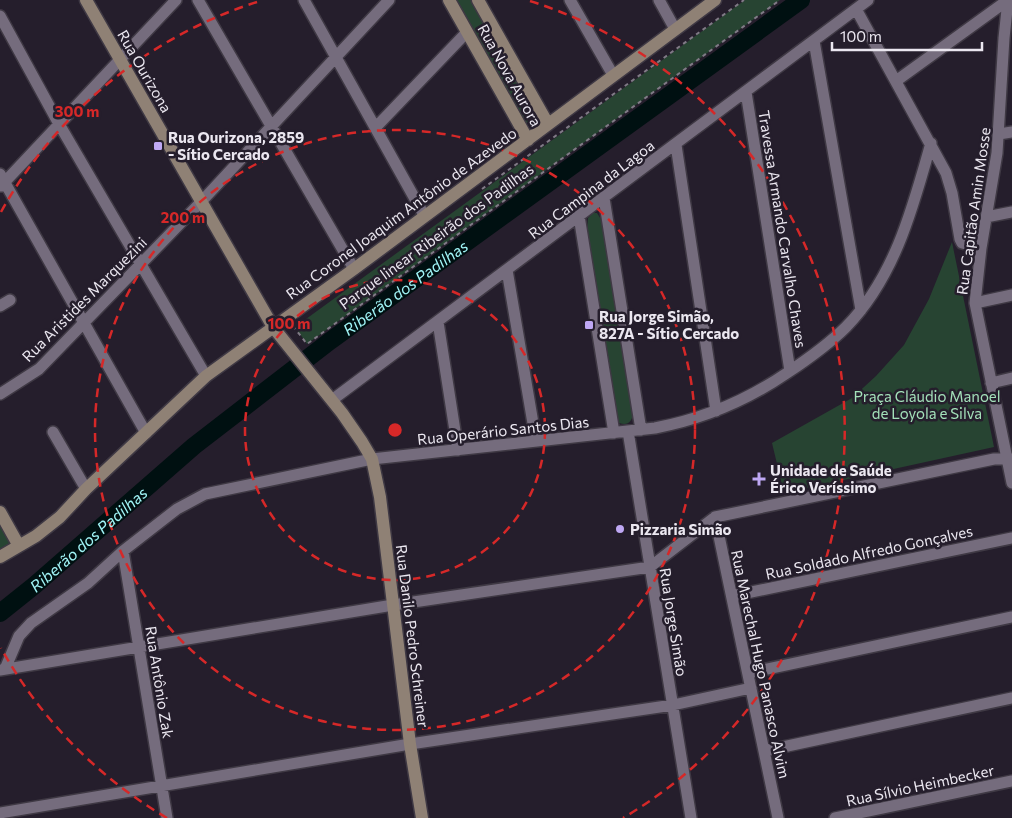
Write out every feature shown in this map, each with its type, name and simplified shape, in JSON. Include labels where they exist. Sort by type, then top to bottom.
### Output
[{"type":"main road","name":"Rua Ourizona","points":[[86,0],[273,327],[332,400],[353,428],[372,459]]},
{"type":"main road","name":"Rua Nova Aurora","points":[[449,0],[528,140]]},
{"type":"main road","name":"Rua Nova Aurora","points":[[478,0],[548,124]]},
{"type":"main road","name":"Rua Coronel Joaquim Antônio de Azevedo","points":[[0,557],[36,536],[60,518],[86,489],[206,376],[273,327],[288,322],[424,215],[715,0]]},
{"type":"main road","points":[[264,310],[271,316],[288,322]]},
{"type":"main road","name":"Rua Danilo Pedro Schreiner","points":[[372,459],[378,483],[410,744],[422,818]]},
{"type":"main road","points":[[0,512],[19,546]]},
{"type":"street","points":[[146,433],[1,181],[120,61],[176,0]]},
{"type":"street","points":[[198,0],[354,269]]},
{"type":"street","points":[[304,0],[424,215]]},
{"type":"street","name":"Rua Aristides Marquezini","points":[[0,394],[39,369],[201,202],[389,0]]},
{"type":"street","points":[[570,0],[613,75]]},
{"type":"street","points":[[659,0],[675,29]]},
{"type":"street","name":"Rua Campina da Lagoa","points":[[332,400],[868,0]]},
{"type":"street","points":[[896,81],[1008,0]]},
{"type":"street","name":"Rua Capitão Amin Mosse","points":[[1008,0],[1008,53],[993,184],[981,248],[975,303],[991,383],[1010,459],[1012,483]]},
{"type":"street","points":[[856,9],[942,162],[950,185],[962,243],[981,248]]},
{"type":"street","points":[[0,16],[59,124],[206,376]]},
{"type":"street","points":[[376,127],[467,32]]},
{"type":"street","points":[[814,41],[861,310]]},
{"type":"street","name":"Travessa Armando Carvalho Chaves","points":[[746,92],[790,371]]},
{"type":"street","points":[[999,134],[1012,132]]},
{"type":"street","name":"Rua Operário Santos Dias","points":[[2,669],[25,629],[44,613],[88,583],[123,551],[177,509],[205,494],[372,459],[641,430],[670,425],[716,412],[745,399],[790,371],[830,342],[861,310],[886,270],[906,228],[931,143]]},
{"type":"street","points":[[676,144],[716,412]]},
{"type":"street","points":[[604,198],[641,430]]},
{"type":"street","points":[[986,217],[1012,212]]},
{"type":"street","points":[[579,216],[614,433]]},
{"type":"street","points":[[507,270],[536,441]]},
{"type":"street","points":[[975,303],[1012,295]]},
{"type":"street","points":[[438,322],[458,450]]},
{"type":"street","points":[[991,383],[1012,378]]},
{"type":"street","name":"Rua Jorge Simão","points":[[628,431],[691,818]]},
{"type":"street","points":[[53,432],[86,489]]},
{"type":"street","points":[[2,669],[393,605],[650,567],[715,517],[994,459],[1010,459]]},
{"type":"street","name":"Rua Marechal Hugo Panasco Alvim","points":[[715,517],[778,818]]},
{"type":"street","name":"Rua Soldado Alfredo Gonçalves","points":[[732,596],[1012,538]]},
{"type":"street","name":"Rua Antônio Zak","points":[[123,551],[167,818]]},
{"type":"street","points":[[748,673],[1012,617]]},
{"type":"street","points":[[0,813],[410,744],[672,705],[751,688]]},
{"type":"street","points":[[764,750],[1012,698]]},
{"type":"street","name":"Rua Sílvio Heimbecker","points":[[834,818],[1012,782]]},
{"type":"path","name":"Parque linear Ribeirão dos Padilhas","points":[[478,192],[744,0]]},
{"type":"path","name":"Parque linear Ribeirão dos Padilhas","points":[[288,322],[307,344],[780,0]]},
{"type":"green space","points":[[456,0],[471,0],[536,115],[526,124]]},
{"type":"green space","points":[[745,0],[780,0],[307,344],[295,327]]},
{"type":"green space","points":[[593,213],[597,213],[602,221],[633,413],[631,421],[627,424],[619,423],[617,419],[587,231],[588,218]]},
{"type":"green space","name":"Praça Cláudio Manoel de Loyola e Silva","points":[[952,242],[994,447],[784,493],[772,443],[852,398],[876,376],[904,345],[929,299]]},
{"type":"green space","points":[[0,521],[13,544],[0,550]]},
{"type":"waterway","name":"Riberão dos Padilhas","points":[[0,613],[35,585],[194,446],[330,341],[801,0]]},
{"type":"place","name":"Rua Ourizona, 2859 - Sítio Cercado","points":[[158,146]]},
{"type":"place","name":"Rua Jorge Simão, 827A - Sítio Cercado","points":[[589,325]]},
{"type":"place","name":"Unidade de Saúde Érico Veríssimo","points":[[759,479]]},
{"type":"place","name":"Pizzaria Simão","points":[[620,529]]}]
